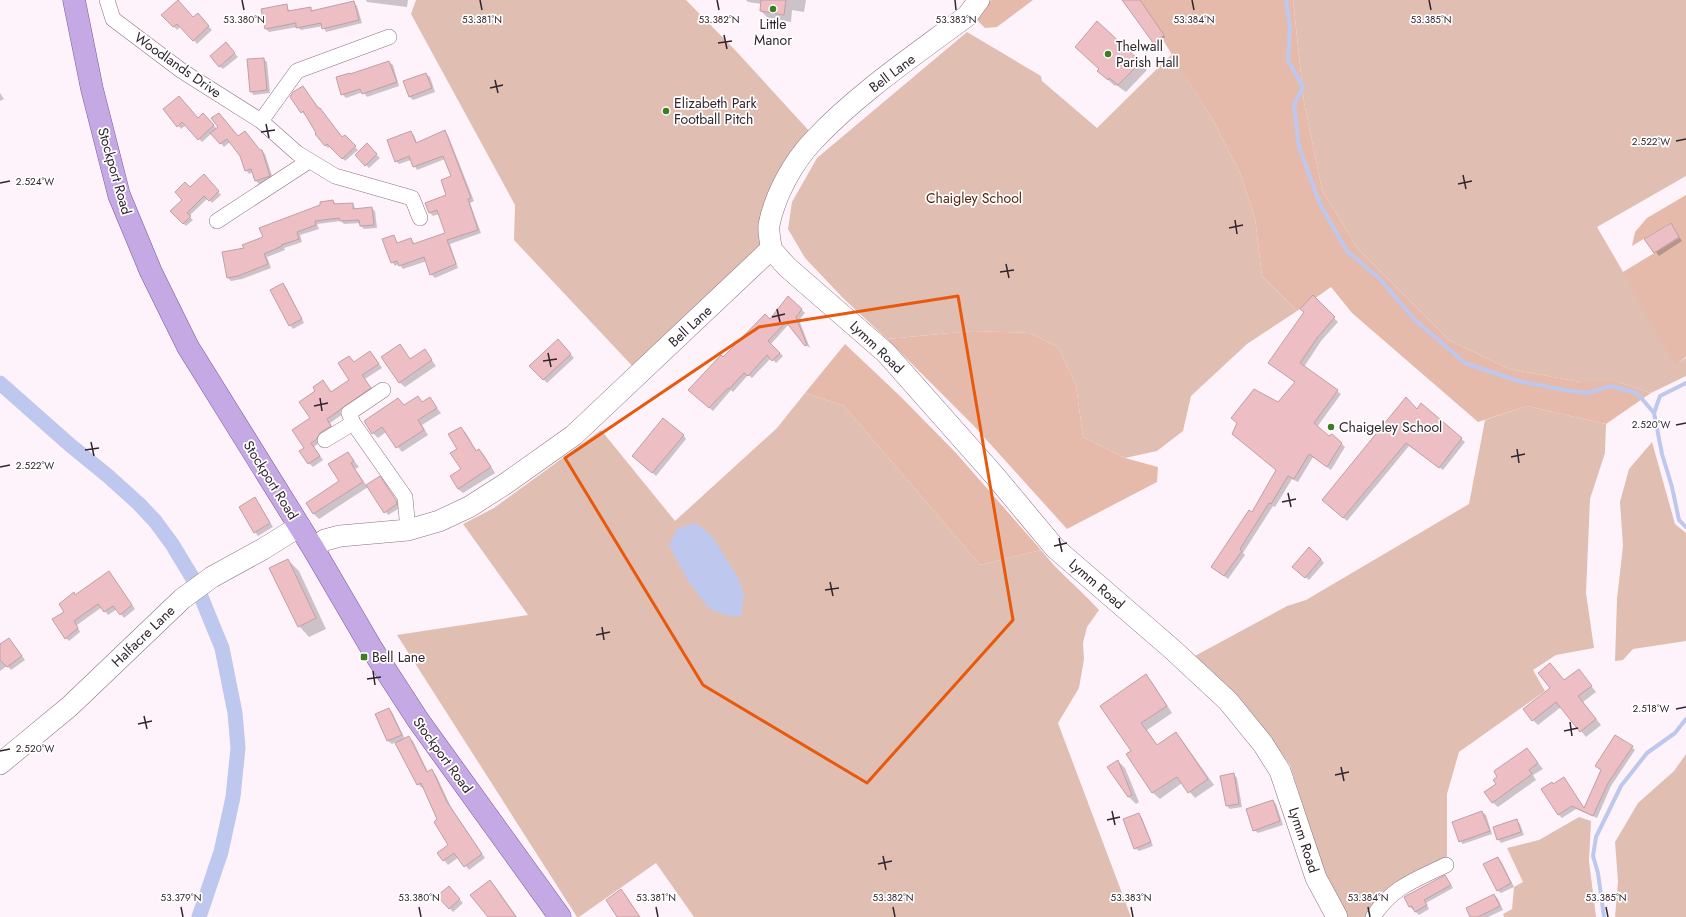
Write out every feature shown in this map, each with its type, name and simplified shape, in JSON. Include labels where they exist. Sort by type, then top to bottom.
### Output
[{"type":"main road","name":"Stockport Road","points":[[74,0],[92,89],[119,195],[151,272],[188,347],[300,526],[372,650],[418,720],[560,917]]},
{"type":"main road","name":"Bell Lane","points":[[313,548],[325,540],[340,536],[408,530],[439,521],[469,507],[505,484],[574,435],[771,249],[769,226],[778,196],[791,170],[813,140],[862,95],[967,16],[979,0]]},
{"type":"main road","name":"Lymm Road","points":[[771,249],[787,267],[886,353],[995,476],[1055,548],[1166,644],[1228,701],[1264,744],[1280,771],[1316,878],[1337,917]]},
{"type":"main road","name":"Halfacre Lane","points":[[0,764],[70,706],[182,599],[212,577],[263,549],[300,526]]},
{"type":"street","name":"Woodlands Drive","points":[[107,0],[113,19],[182,71],[261,121],[297,153],[335,176],[412,198],[420,218]]},
{"type":"street","points":[[261,121],[297,71],[389,37]]},
{"type":"street","points":[[217,221],[309,161]]},
{"type":"street","points":[[383,390],[349,413],[353,424],[405,497],[408,530]]},
{"type":"street","points":[[325,440],[353,424]]},
{"type":"street","points":[[1373,917],[1380,906],[1401,887],[1446,865]]},
{"type":"highlighted area","points":[[958,296],[1013,620],[867,783],[703,685],[565,458],[759,327]]},
{"type":"green space","points":[[416,0],[686,0],[736,51],[811,133],[783,169],[770,258],[637,371],[514,240],[515,205],[411,14]]},
{"type":"green space","points":[[1293,0],[1686,0],[1686,176],[1597,227],[1675,364],[1686,358],[1686,376],[1651,393],[1618,382],[1581,382],[1509,369],[1449,340],[1358,249],[1322,190],[1304,102]]},
{"type":"green space","name":"Chaigley School","points":[[967,32],[1041,76],[1042,81],[1097,128],[1172,54],[1214,122],[1240,173],[1255,218],[1262,276],[1297,311],[1247,344],[1191,396],[1183,431],[1157,451],[1125,458],[1083,437],[1076,385],[1058,347],[1030,333],[972,331],[887,339],[843,298],[805,258],[788,229],[792,202],[817,158]]},
{"type":"green space","points":[[805,393],[844,406],[980,565],[1041,550],[1099,610],[1087,627],[1083,643],[1084,659],[1079,688],[1058,723],[1131,917],[694,917],[656,863],[577,917],[397,635],[528,615],[463,524],[494,508],[601,430],[675,521],[777,428]]},
{"type":"green space","points":[[1527,406],[1606,424],[1605,453],[1590,499],[1586,593],[1594,648],[1556,655],[1533,670],[1545,691],[1459,752],[1447,794],[1447,859],[1368,917],[1346,917],[1325,873],[1290,765],[1265,730],[1193,657],[1287,606],[1306,600],[1469,504],[1485,420]]},
{"type":"green space","points":[[1652,442],[1675,524],[1686,533],[1686,641],[1633,649],[1623,660],[1615,661],[1617,599],[1623,546],[1620,502],[1629,469]]},
{"type":"green space","points":[[1686,754],[1686,917],[1615,917],[1618,881],[1615,842],[1638,803],[1674,771]]},
{"type":"green space","points":[[1579,817],[1591,821],[1589,861],[1596,917],[1504,917],[1503,914],[1512,909],[1514,887],[1523,882],[1507,848],[1539,840]]},
{"type":"shaded area","points":[[991,0],[1033,0],[997,27],[985,28],[976,19]]},
{"type":"shaded area","points":[[1138,0],[1293,0],[1304,102],[1322,190],[1358,249],[1449,340],[1509,369],[1581,382],[1618,382],[1651,393],[1606,424],[1527,406],[1478,422],[1352,313],[1331,287],[1297,311],[1262,276],[1255,218],[1240,173],[1214,122]]},
{"type":"shaded area","points":[[1686,195],[1686,357],[1675,365],[1623,272],[1679,238],[1670,223],[1632,246],[1635,232],[1647,218]]},
{"type":"shaded area","points":[[972,331],[1030,333],[1058,347],[1076,385],[1083,437],[1125,458],[1158,467],[1157,482],[1067,529],[974,426],[887,339]]},
{"type":"shaded area","points":[[845,344],[901,397],[956,453],[1041,550],[980,565],[844,406],[805,393]]},
{"type":"water","points":[[695,523],[711,535],[738,577],[744,595],[741,616],[729,616],[709,609],[689,582],[669,546],[677,529]]},
{"type":"building","points":[[178,0],[193,17],[198,13],[209,26],[193,41],[177,24],[173,27],[161,15]]},
{"type":"building","name":"Little Manor","points":[[761,0],[786,0],[784,15],[760,11]]},
{"type":"building","points":[[1122,0],[1140,0],[1164,35],[1154,44]]},
{"type":"building","points":[[354,1],[359,20],[322,29],[321,23],[296,28],[296,23],[265,29],[261,9],[287,4],[288,11],[311,7],[311,11]]},
{"type":"building","name":"Thelwall Parish Hall","points":[[1097,21],[1141,62],[1118,85],[1109,78],[1108,80],[1097,71],[1099,69],[1075,47]]},
{"type":"building","points":[[226,42],[235,53],[219,67],[210,56]]},
{"type":"building","points":[[264,58],[267,90],[250,92],[247,59]]},
{"type":"building","points":[[389,61],[397,82],[362,94],[360,89],[341,95],[336,77]]},
{"type":"building","points":[[426,73],[432,88],[409,97],[403,81]]},
{"type":"building","points":[[303,86],[318,108],[320,108],[342,137],[345,135],[356,146],[342,159],[327,144],[325,146],[315,134],[316,133],[303,111],[301,113],[290,97],[293,92]]},
{"type":"building","points":[[179,96],[198,118],[203,113],[214,125],[198,140],[182,122],[177,127],[163,109]]},
{"type":"building","points":[[219,113],[238,136],[245,131],[260,150],[262,150],[270,176],[255,181],[251,169],[245,171],[240,156],[227,139],[220,144],[210,133],[218,127],[211,118]]},
{"type":"building","points":[[445,130],[471,198],[468,199],[478,230],[447,240],[456,264],[430,275],[424,257],[399,266],[397,261],[391,263],[382,239],[394,235],[397,243],[411,238],[413,244],[445,233],[437,210],[429,213],[425,203],[446,195],[441,180],[451,176],[443,156],[413,167],[409,156],[395,162],[387,140],[411,131],[416,143]]},
{"type":"building","points":[[367,143],[377,154],[365,166],[355,155]]},
{"type":"building","points":[[204,174],[219,191],[209,201],[204,196],[187,213],[191,216],[183,224],[170,211],[182,200],[175,192],[185,182],[190,187]]},
{"type":"building","points":[[333,200],[334,204],[353,203],[353,209],[372,207],[374,225],[360,226],[359,220],[340,221],[339,218],[315,221],[316,225],[297,232],[299,239],[281,245],[282,246],[264,254],[268,264],[238,276],[227,278],[222,252],[244,248],[242,245],[263,237],[259,228],[320,205],[320,202]]},
{"type":"building","points":[[1671,223],[1679,237],[1654,253],[1644,239]]},
{"type":"building","points":[[283,283],[302,319],[289,326],[270,290]]},
{"type":"building","points":[[1313,295],[1335,317],[1317,338],[1300,363],[1338,390],[1314,423],[1329,436],[1332,434],[1342,443],[1327,467],[1309,454],[1294,479],[1288,476],[1240,549],[1242,551],[1224,576],[1211,567],[1249,510],[1252,512],[1276,470],[1232,434],[1237,423],[1231,418],[1254,389],[1278,402],[1295,382],[1268,363],[1304,312],[1300,309]]},
{"type":"building","points":[[788,296],[802,309],[796,317],[807,345],[805,346],[786,322],[768,341],[780,353],[772,361],[767,355],[748,376],[744,373],[709,408],[688,390],[721,355],[723,357],[765,314],[770,319]]},
{"type":"building","points":[[558,339],[571,354],[543,380],[529,366]]},
{"type":"building","points":[[400,344],[410,359],[425,349],[432,360],[399,383],[381,357]]},
{"type":"building","points":[[370,351],[379,364],[362,375],[371,388],[327,419],[331,426],[320,433],[316,440],[311,443],[320,456],[308,464],[299,451],[304,448],[292,430],[310,418],[299,402],[315,391],[313,387],[323,380],[331,392],[349,380],[338,363],[349,356],[354,362]]},
{"type":"building","points":[[418,396],[422,402],[430,397],[437,408],[418,420],[424,430],[396,448],[382,427],[372,434],[364,421],[398,398],[404,405]]},
{"type":"building","points":[[1406,397],[1417,409],[1421,403],[1462,438],[1439,468],[1406,443],[1343,518],[1322,500]]},
{"type":"building","points":[[663,418],[684,435],[652,473],[632,456]]},
{"type":"building","points":[[461,427],[476,451],[479,449],[491,467],[458,489],[450,476],[461,469],[450,453],[457,449],[448,434]]},
{"type":"building","points":[[348,452],[354,461],[351,463],[363,482],[313,514],[306,503],[339,481],[328,464]]},
{"type":"building","points":[[380,476],[396,500],[397,504],[384,513],[366,485]]},
{"type":"building","points":[[255,497],[270,523],[254,533],[239,507]]},
{"type":"building","points":[[1309,547],[1321,559],[1305,578],[1292,567]]},
{"type":"building","points":[[288,559],[316,618],[298,627],[269,568]]},
{"type":"building","points":[[109,571],[132,605],[120,615],[113,606],[104,612],[98,604],[74,621],[78,628],[65,639],[52,619],[64,612],[59,604],[74,592],[75,595]]},
{"type":"building","points":[[9,638],[22,656],[7,667],[0,660],[0,644]]},
{"type":"building","points":[[1550,663],[1564,680],[1579,669],[1592,686],[1578,696],[1596,719],[1580,732],[1556,702],[1532,721],[1523,709],[1550,688],[1538,673]]},
{"type":"building","points":[[1146,674],[1167,706],[1141,723],[1157,745],[1176,732],[1208,779],[1188,793],[1177,777],[1152,793],[1126,754],[1131,751],[1100,706]]},
{"type":"building","points":[[389,708],[402,735],[387,741],[375,714]]},
{"type":"building","points":[[1615,735],[1633,746],[1608,783],[1593,816],[1572,806],[1558,815],[1541,789],[1564,777],[1584,808],[1601,770],[1595,766]]},
{"type":"building","points":[[409,736],[427,772],[432,769],[447,802],[482,854],[464,867],[454,853],[443,861],[437,853],[448,845],[434,822],[437,819],[421,783],[417,785],[395,743]]},
{"type":"building","points":[[1527,748],[1538,763],[1529,770],[1532,774],[1492,803],[1484,792],[1496,784],[1493,780],[1497,777],[1494,771]]},
{"type":"building","points":[[1118,760],[1132,795],[1128,797],[1107,767]]},
{"type":"building","points":[[1234,773],[1239,804],[1226,806],[1220,776]]},
{"type":"building","points":[[1273,800],[1280,821],[1253,831],[1246,809]]},
{"type":"building","points":[[1482,811],[1490,831],[1459,842],[1452,822]]},
{"type":"building","points":[[1139,813],[1151,842],[1134,849],[1123,819]]},
{"type":"building","points":[[1517,819],[1521,832],[1497,840],[1493,827]]},
{"type":"building","points":[[1498,857],[1511,883],[1497,891],[1483,864]]},
{"type":"building","points":[[1445,875],[1451,885],[1424,900],[1427,905],[1415,912],[1412,906],[1409,907],[1404,897]]},
{"type":"building","points":[[490,880],[516,917],[488,917],[470,895]]},
{"type":"building","points":[[449,886],[460,899],[449,909],[437,896]]},
{"type":"building","points":[[621,889],[640,917],[617,917],[606,900]]},
{"type":"building","points":[[1494,894],[1500,906],[1478,917],[1470,917],[1466,908]]},
{"type":"waterway","points":[[1286,0],[1290,27],[1288,60],[1303,87],[1294,105],[1299,147],[1320,204],[1347,251],[1379,278],[1415,320],[1465,363],[1518,381],[1564,390],[1587,393],[1611,386],[1637,393],[1654,413]]},
{"type":"waterway","points":[[0,383],[70,445],[108,476],[139,504],[155,521],[172,544],[195,582],[222,648],[235,713],[238,748],[233,797],[221,852],[199,917]]},
{"type":"waterway","points":[[1686,383],[1660,396],[1654,413],[1662,454],[1672,487],[1679,520],[1686,527]]},
{"type":"waterway","points":[[1604,917],[1598,873],[1593,856],[1596,837],[1621,786],[1647,753],[1675,733],[1686,719]]},
{"type":"place","name":"Little Manor","points":[[773,9]]},
{"type":"place","name":"Thelwall Parish Hall","points":[[1108,54]]},
{"type":"place","name":"Elizabeth Park Football Pitch","points":[[666,111]]},
{"type":"place","name":"Chaigeley School","points":[[1331,427]]},
{"type":"place","name":"Bell Lane","points":[[364,657]]}]
